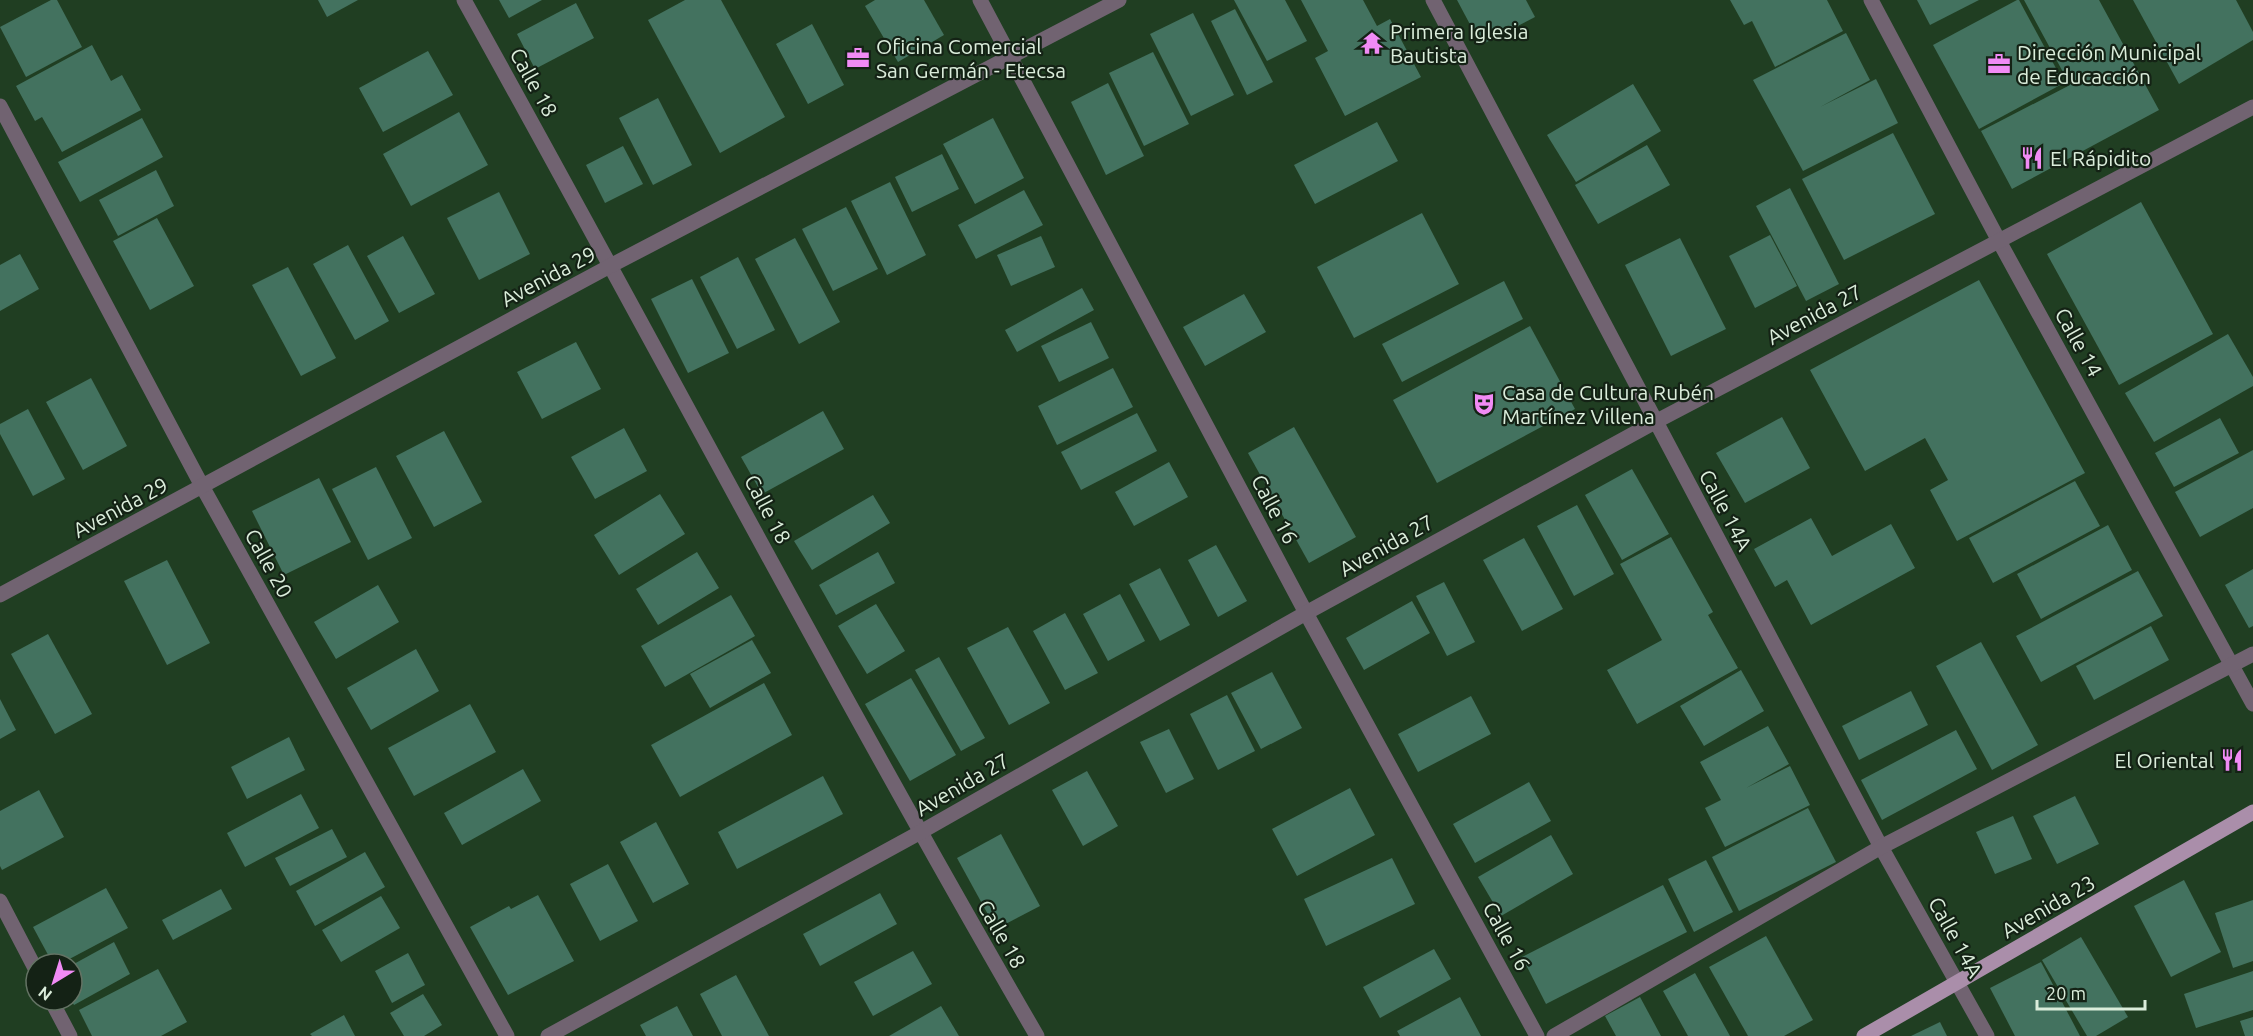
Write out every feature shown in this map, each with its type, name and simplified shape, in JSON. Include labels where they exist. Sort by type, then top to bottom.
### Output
[{"type":"main road","name":"Avenida 23","points":[[1864,1036],[2253,812]]},
{"type":"street","name":"Calle 18","points":[[464,0],[612,265],[919,833],[1037,1036]]},
{"type":"street","name":"Calle 16","points":[[980,0],[1306,613],[1537,1036]]},
{"type":"street","name":"Avenida 29","points":[[0,595],[612,265],[1119,0]]},
{"type":"street","name":"Calle 14A","points":[[1433,0],[1881,847],[1987,1036]]},
{"type":"street","name":"Calle 14","points":[[1871,0],[1999,241],[2253,704]]},
{"type":"street","name":"Calle 20","points":[[0,106],[202,486],[507,1036]]},
{"type":"street","name":"Avenida 27","points":[[548,1036],[919,833],[1306,613],[1655,422],[2253,107]]},
{"type":"street","points":[[1554,1036],[1881,847],[2253,654]]},
{"type":"street","points":[[0,901],[4,917],[25,952]]},
{"type":"street","points":[[57,1012],[70,1036]]},
{"type":"building","points":[[51,0],[57,0],[82,47],[26,77],[0,27]]},
{"type":"building","points":[[318,0],[358,0],[327,17]]},
{"type":"building","points":[[499,0],[542,0],[509,18]]},
{"type":"building","points":[[685,0],[721,0],[785,117],[720,153],[648,20]]},
{"type":"building","points":[[875,0],[924,0],[944,35],[898,62],[865,6]]},
{"type":"building","points":[[1234,0],[1285,0],[1307,41],[1267,61]]},
{"type":"building","points":[[1301,0],[1363,0],[1377,26],[1390,19],[1421,77],[1345,116],[1315,58],[1328,51]]},
{"type":"building","points":[[1457,0],[1526,0],[1535,17],[1481,45]]},
{"type":"building","points":[[1730,0],[1827,0],[1843,31],[1775,67],[1752,21],[1744,25]]},
{"type":"building","points":[[1917,0],[1979,0],[1930,25]]},
{"type":"building","name":"Dirección Municipal de Educacción","points":[[2017,0],[2064,83],[1979,129],[1933,45]]},
{"type":"building","points":[[2024,0],[2099,0],[2159,110],[2012,189],[1981,131],[2070,85]]},
{"type":"building","points":[[2133,0],[2236,0],[2253,32],[2253,40],[2179,84]]},
{"type":"building","points":[[576,3],[594,38],[535,69],[517,34]]},
{"type":"building","points":[[1235,9],[1273,82],[1247,95],[1211,21]]},
{"type":"building","points":[[1193,13],[1234,95],[1191,116],[1150,34]]},
{"type":"building","points":[[812,24],[844,85],[808,104],[776,44]]},
{"type":"building","points":[[1846,33],[1870,80],[1820,107],[1876,79],[1898,123],[1803,171],[1753,80]]},
{"type":"building","points":[[92,45],[111,81],[122,75],[141,110],[62,152],[42,117],[35,121],[16,86]]},
{"type":"building","points":[[428,51],[453,95],[383,132],[359,88]]},
{"type":"building","points":[[1153,52],[1189,124],[1144,146],[1109,73]]},
{"type":"building","points":[[1108,83],[1144,156],[1106,175],[1071,102]]},
{"type":"building","points":[[1633,84],[1661,131],[1576,182],[1547,135]]},
{"type":"building","points":[[658,98],[692,165],[653,185],[619,118]]},
{"type":"building","points":[[459,112],[488,165],[411,206],[383,154]]},
{"type":"building","points":[[142,118],[163,157],[80,202],[58,162]]},
{"type":"building","points":[[993,118],[1024,178],[975,204],[943,144]]},
{"type":"building","points":[[1377,122],[1398,161],[1315,204],[1294,165]]},
{"type":"building","points":[[1893,133],[1935,214],[1844,260],[1802,179]]},
{"type":"building","points":[[1647,145],[1670,185],[1598,224],[1575,185]]},
{"type":"building","points":[[623,146],[643,184],[605,203],[586,165]]},
{"type":"building","points":[[942,154],[959,189],[912,212],[895,177]]},
{"type":"building","points":[[156,170],[174,206],[118,236],[99,200]]},
{"type":"building","points":[[890,182],[926,255],[887,275],[851,201]]},
{"type":"building","points":[[1790,188],[1839,284],[1806,301],[1756,206]]},
{"type":"building","points":[[1024,190],[1043,225],[976,259],[958,225]]},
{"type":"building","points":[[499,192],[530,254],[479,280],[447,218]]},
{"type":"building","points":[[2141,202],[2213,334],[2119,385],[2047,254]]},
{"type":"building","points":[[846,207],[878,269],[833,291],[802,229]]},
{"type":"building","points":[[1422,213],[1459,284],[1354,338],[1317,267]]},
{"type":"building","points":[[157,218],[194,286],[150,310],[113,241]]},
{"type":"building","points":[[1770,235],[1797,286],[1755,308],[1729,256]]},
{"type":"building","points":[[403,236],[435,294],[399,313],[367,256]]},
{"type":"building","points":[[1041,236],[1055,267],[1011,286],[997,255]]},
{"type":"building","points":[[795,238],[840,322],[799,344],[755,259]]},
{"type":"building","points":[[1680,238],[1726,329],[1671,356],[1625,265]]},
{"type":"building","points":[[348,245],[389,321],[355,340],[313,264]]},
{"type":"building","points":[[20,254],[39,289],[0,311],[0,265]]},
{"type":"building","points":[[738,257],[775,330],[737,349],[700,277]]},
{"type":"building","points":[[288,267],[336,358],[301,376],[252,285]]},
{"type":"building","points":[[692,279],[729,353],[688,373],[651,299]]},
{"type":"building","points":[[1979,280],[2085,473],[1957,541],[1930,490],[1948,480],[1925,438],[1865,471],[1810,370]]},
{"type":"building","points":[[1504,281],[1523,319],[1402,382],[1382,344]]},
{"type":"building","points":[[1082,288],[1094,310],[1017,352],[1005,330]]},
{"type":"building","points":[[1244,294],[1266,332],[1205,366],[1183,327]]},
{"type":"building","points":[[1091,322],[1109,358],[1059,382],[1041,346]]},
{"type":"building","name":"Casa de Cultura Rubén Martínez Villena","points":[[1530,326],[1575,409],[1437,483],[1393,400]]},
{"type":"building","points":[[2228,334],[2253,377],[2253,386],[2154,442],[2125,393]]},
{"type":"building","points":[[576,342],[601,389],[542,419],[517,372]]},
{"type":"building","points":[[1113,368],[1133,407],[1057,445],[1038,406]]},
{"type":"building","points":[[91,378],[127,446],[83,470],[46,402]]},
{"type":"building","points":[[28,409],[65,479],[33,496],[0,434],[0,424]]},
{"type":"building","points":[[823,411],[844,449],[762,494],[741,457]]},
{"type":"building","points":[[1137,413],[1157,451],[1081,490],[1061,452]]},
{"type":"building","points":[[1782,417],[1810,468],[1745,503],[1716,453]]},
{"type":"building","points":[[2220,418],[2239,453],[2174,487],[2155,453]]},
{"type":"building","points":[[1294,427],[1356,537],[1309,563],[1248,453]]},
{"type":"building","points":[[624,428],[647,471],[595,499],[571,457]]},
{"type":"building","points":[[444,431],[482,502],[434,527],[396,456]]},
{"type":"building","points":[[2253,450],[2253,508],[2200,537],[2175,492]]},
{"type":"building","points":[[1169,462],[1188,497],[1134,526],[1115,492]]},
{"type":"building","points":[[376,467],[412,538],[368,560],[332,489]]},
{"type":"building","points":[[1632,469],[1669,534],[1622,560],[1585,495]]},
{"type":"building","points":[[319,478],[351,542],[284,575],[252,511]]},
{"type":"building","points":[[2075,481],[2100,526],[1993,583],[1969,538]]},
{"type":"building","points":[[660,494],[685,534],[619,575],[594,535]]},
{"type":"building","points":[[873,495],[890,523],[812,570],[794,541]]},
{"type":"building","points":[[1577,505],[1614,574],[1574,596],[1537,526]]},
{"type":"building","points":[[1811,518],[1832,556],[1891,524],[1915,568],[1811,625],[1787,580],[1775,587],[1754,549]]},
{"type":"building","points":[[2108,525],[2132,570],[2041,619],[2017,574]]},
{"type":"building","points":[[1671,537],[1713,612],[1708,615],[1738,668],[1637,724],[1607,670],[1662,640],[1620,564]]},
{"type":"building","points":[[1524,538],[1563,609],[1522,631],[1483,560]]},
{"type":"building","points":[[1216,545],[1247,601],[1218,617],[1188,560]]},
{"type":"building","points":[[697,552],[719,588],[658,625],[636,589]]},
{"type":"building","points":[[878,552],[895,583],[836,615],[819,585]]},
{"type":"building","points":[[167,560],[210,643],[167,665],[124,581]]},
{"type":"building","points":[[1160,568],[1190,625],[1160,641],[1129,584]]},
{"type":"building","points":[[2253,569],[2253,626],[2249,628],[2225,585]]},
{"type":"building","points":[[2138,571],[2163,616],[2041,682],[2016,636]]},
{"type":"building","points":[[1444,582],[1475,642],[1447,656],[1416,596]]},
{"type":"building","points":[[378,585],[399,622],[336,659],[314,622]]},
{"type":"building","points":[[1120,594],[1145,641],[1108,661],[1083,614]]},
{"type":"building","points":[[731,595],[755,636],[665,687],[641,646]]},
{"type":"building","points":[[1412,601],[1430,633],[1364,670],[1346,638]]},
{"type":"building","points":[[876,604],[905,651],[867,674],[838,626]]},
{"type":"building","points":[[1065,613],[1098,673],[1065,690],[1033,631]]},
{"type":"building","points":[[2151,626],[2169,660],[2094,700],[2076,666]]},
{"type":"building","points":[[1008,627],[1050,703],[1009,725],[967,648]]},
{"type":"building","points":[[48,634],[92,714],[55,734],[11,654]]},
{"type":"building","points":[[752,640],[771,673],[710,708],[690,674]]},
{"type":"building","points":[[1981,642],[2038,745],[1992,770],[1936,666]]},
{"type":"building","points":[[416,649],[439,691],[371,730],[347,688]]},
{"type":"building","points":[[939,657],[985,738],[961,751],[915,670]]},
{"type":"building","points":[[1741,670],[1764,711],[1704,746],[1680,706]]},
{"type":"building","points":[[1272,672],[1302,728],[1261,749],[1231,693]]},
{"type":"building","points":[[911,678],[956,755],[910,781],[865,704]]},
{"type":"building","points":[[764,683],[792,735],[680,797],[651,745]]},
{"type":"building","points":[[1911,691],[1928,725],[1859,760],[1842,726]]},
{"type":"building","points":[[1227,695],[1255,751],[1218,770],[1190,714]]},
{"type":"building","points":[[1471,696],[1491,734],[1418,772],[1398,734]]},
{"type":"building","points":[[0,699],[16,730],[0,739]]},
{"type":"building","points":[[470,704],[496,752],[414,796],[388,748]]},
{"type":"building","points":[[1768,726],[1789,764],[1746,788],[1790,766],[1810,805],[1725,847],[1705,808],[1721,800],[1700,762]]},
{"type":"building","points":[[1169,729],[1194,779],[1166,793],[1140,742]]},
{"type":"building","points":[[1956,730],[1977,769],[1882,820],[1861,780]]},
{"type":"building","points":[[289,737],[305,770],[247,799],[231,767]]},
{"type":"building","points":[[523,769],[541,801],[462,845],[444,813]]},
{"type":"building","points":[[1087,771],[1118,826],[1083,846],[1052,790]]},
{"type":"building","points":[[823,776],[843,814],[737,869],[718,832]]},
{"type":"building","points":[[1529,782],[1551,821],[1475,863],[1453,824]]},
{"type":"building","points":[[1350,788],[1375,835],[1297,876],[1272,829]]},
{"type":"building","points":[[39,790],[64,837],[2,870],[0,866],[0,811]]},
{"type":"building","points":[[301,794],[319,828],[245,867],[227,833]]},
{"type":"building","points":[[2075,796],[2099,844],[2057,864],[2033,816]]},
{"type":"building","points":[[1808,808],[1836,862],[1739,911],[1712,857]]},
{"type":"building","points":[[2013,816],[2032,859],[1995,874],[1976,832]]},
{"type":"building","points":[[656,822],[689,884],[653,903],[620,842]]},
{"type":"building","points":[[332,829],[347,857],[290,886],[275,858]]},
{"type":"building","points":[[1001,834],[1040,906],[996,929],[957,858]]},
{"type":"building","points":[[1551,835],[1573,874],[1501,916],[1478,877]]},
{"type":"building","points":[[365,852],[385,887],[315,926],[296,891]]},
{"type":"building","points":[[1392,858],[1415,904],[1326,946],[1304,899]]},
{"type":"building","points":[[1706,860],[1733,912],[1694,932],[1668,879]]},
{"type":"building","points":[[608,864],[638,921],[600,941],[570,884]]},
{"type":"building","points":[[2184,880],[2221,952],[2171,977],[2134,906]]},
{"type":"building","points":[[1663,885],[1687,932],[1546,1004],[1522,957]]},
{"type":"building","points":[[106,888],[128,928],[83,952],[47,952],[33,927]]},
{"type":"building","points":[[221,889],[232,909],[173,940],[162,920]]},
{"type":"building","points":[[880,893],[897,924],[820,966],[803,934]]},
{"type":"building","points":[[538,895],[574,961],[508,995],[470,927],[509,906],[511,909]]},
{"type":"building","points":[[381,896],[400,928],[341,962],[322,930]]},
{"type":"building","points":[[2253,900],[2253,961],[2233,968],[2215,913]]},
{"type":"building","points":[[1766,936],[1813,1020],[1784,1036],[1748,1036],[1709,967]]},
{"type":"building","points":[[2081,937],[2128,1017],[2096,1036],[2087,1036],[2042,960]]},
{"type":"building","points":[[114,942],[130,974],[84,999],[84,958]]},
{"type":"building","points":[[1434,949],[1451,979],[1380,1018],[1363,987]]},
{"type":"building","points":[[913,951],[932,984],[873,1016],[854,982]]},
{"type":"building","points":[[408,953],[425,985],[392,1003],[375,971]]},
{"type":"building","points":[[2041,962],[2080,1036],[2015,1036],[1990,988]]},
{"type":"building","points":[[158,969],[187,1022],[161,1036],[92,1036],[80,1012],[84,1012],[84,1007]]},
{"type":"building","points":[[2253,971],[2253,1010],[2196,1028],[2184,994]]},
{"type":"building","points":[[1695,973],[1730,1036],[1688,1036],[1663,991]]},
{"type":"building","points":[[736,975],[769,1036],[722,1036],[700,994]]},
{"type":"building","points":[[423,994],[442,1025],[424,1036],[404,1036],[390,1013]]},
{"type":"building","points":[[1460,997],[1481,1036],[1400,1036],[1397,1031]]},
{"type":"building","points":[[1640,997],[1661,1036],[1616,1036],[1605,1016]]},
{"type":"building","points":[[677,1006],[693,1036],[646,1036],[640,1025]]},
{"type":"building","points":[[941,1006],[959,1036],[889,1036]]},
{"type":"building","points":[[344,1015],[355,1036],[312,1036],[310,1034]]},
{"type":"building","points":[[2253,1017],[2253,1036],[2245,1036],[2240,1021]]},
{"type":"building","points":[[1940,1022],[1947,1036],[1911,1036]]},
{"type":"place","name":"Primera Iglesia Bautista","points":[[1372,43]]},
{"type":"place","name":"Oficina Comercial San Germán - Etecsa","points":[[858,58]]},
{"type":"place","name":"Dirección Municipal de Educacción","points":[[1999,64]]},
{"type":"place","name":"El Rápidito","points":[[2032,158]]},
{"type":"place","name":"Casa de Cultura Rubén Martínez Villena","points":[[1484,404]]},
{"type":"place","name":"El Oriental","points":[[2232,760]]}]
